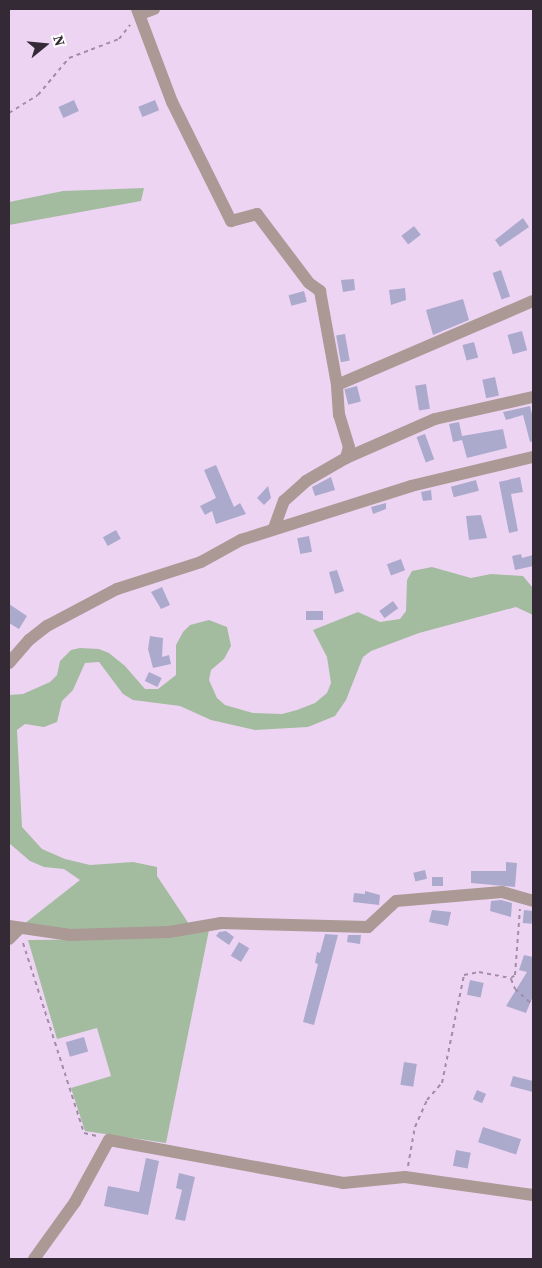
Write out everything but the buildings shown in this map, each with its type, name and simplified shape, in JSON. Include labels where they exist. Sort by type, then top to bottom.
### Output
[{"type":"street","points":[[154,9],[138,11],[172,102],[231,221],[257,214],[308,283],[320,291],[340,415],[350,447],[346,458]]},
{"type":"street","points":[[336,385],[533,301]]},
{"type":"street","points":[[274,528],[284,501],[306,481],[346,458],[434,419],[533,397]]},
{"type":"street","points":[[9,663],[28,640],[47,626],[118,589],[201,562],[241,540],[411,486],[533,457]]},
{"type":"street","points":[[9,939],[14,928],[70,935],[169,932],[220,923],[368,927],[396,901],[502,892],[527,899]]},
{"type":"street","points":[[34,1259],[76,1202],[109,1140],[343,1183],[406,1177],[533,1195]]},
{"type":"path","points":[[9,113],[38,95],[69,58],[119,39],[138,11]]},
{"type":"path","points":[[511,978],[517,972],[527,899]]},
{"type":"path","points":[[14,928],[84,1133],[109,1140]]},
{"type":"path","points":[[406,1177],[415,1127],[427,1100],[442,1083],[464,974],[479,972],[511,978]]},
{"type":"path","points":[[511,978],[515,989],[533,1005]]},
{"type":"green space","points":[[144,188],[141,201],[9,225],[9,202],[63,191]]},
{"type":"green space","points":[[432,567],[471,578],[491,574],[523,576],[533,588],[533,615],[516,607],[419,633],[371,651],[363,657],[346,700],[335,716],[308,727],[255,730],[211,720],[180,706],[133,700],[123,694],[99,662],[85,663],[73,690],[62,701],[57,722],[44,727],[25,724],[17,730],[22,827],[42,849],[65,859],[90,865],[133,862],[157,867],[157,876],[189,924],[169,929],[69,933],[24,924],[80,880],[64,869],[44,867],[30,861],[9,843],[9,695],[23,694],[50,682],[57,675],[60,661],[71,650],[80,648],[99,649],[109,653],[125,666],[145,689],[158,689],[176,675],[176,645],[183,632],[190,625],[209,620],[227,627],[231,646],[224,659],[211,670],[209,680],[217,698],[225,705],[253,713],[282,714],[297,710],[315,703],[327,693],[331,683],[327,657],[313,630],[358,612],[380,622],[400,619],[406,611],[407,580],[412,571]]},
{"type":"green space","points":[[209,930],[166,1143],[85,1131],[71,1088],[111,1076],[97,1028],[57,1039],[28,940],[119,939]]}]
